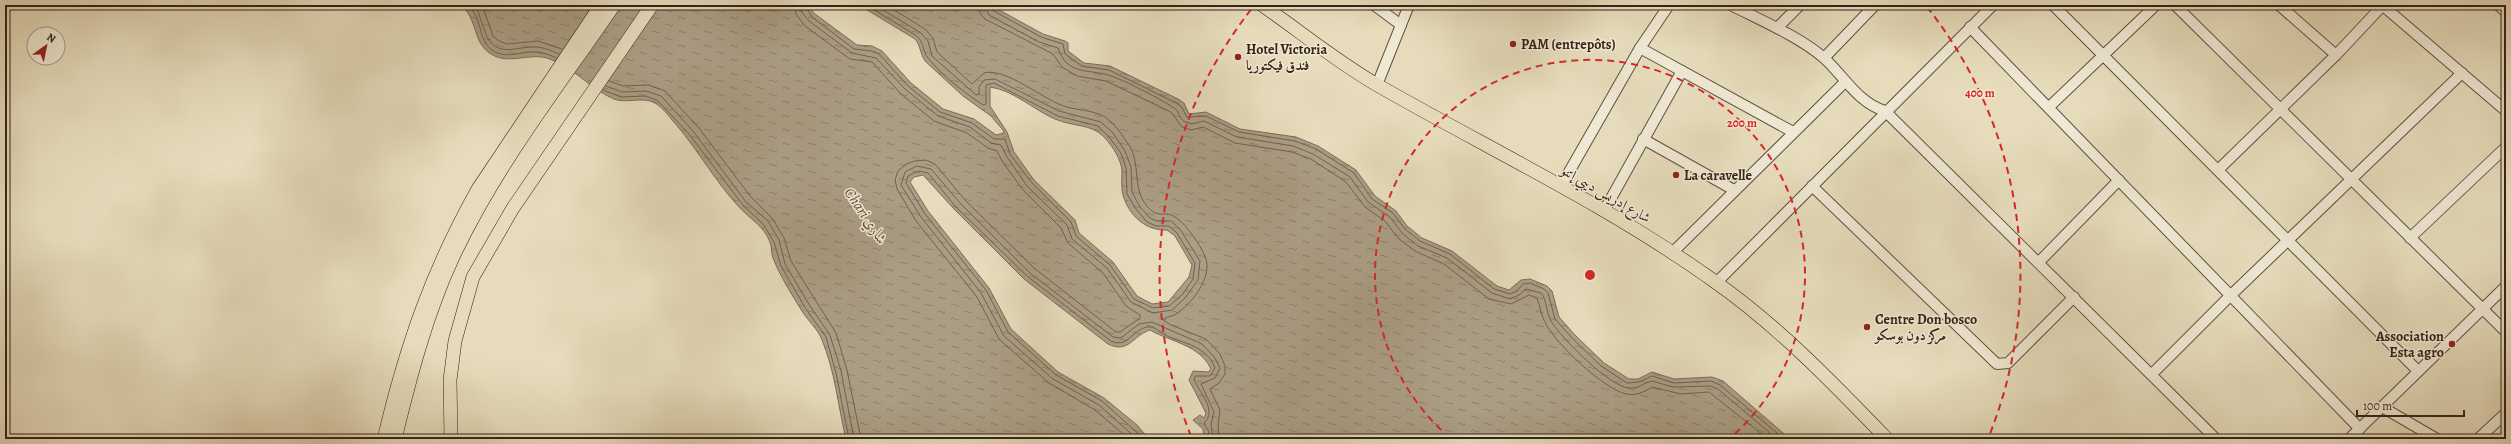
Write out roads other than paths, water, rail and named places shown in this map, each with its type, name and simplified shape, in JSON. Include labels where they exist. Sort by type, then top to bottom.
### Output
[{"type":"main road","points":[[395,439],[426,326],[453,258],[486,194],[601,5]]},
{"type":"main road","points":[[384,439],[416,322],[443,255],[478,189],[614,5]]},
{"type":"main road","points":[[451,439],[451,372],[455,341],[473,277],[513,208],[652,5]]},
{"type":"main road","name":"شارع إدريس ديبي إتنو","points":[[1262,5],[1320,48],[1377,85],[1561,186],[1673,252],[1716,283],[1778,332],[1887,439]]},
{"type":"main road","name":"شارع إدريس ديبي إتنو","points":[[1268,5],[1279,17]]},
{"type":"street","points":[[1374,5],[1401,25]]},
{"type":"street","points":[[1377,85],[1409,5]]},
{"type":"street","points":[[1561,186],[1640,48],[1669,5]]},
{"type":"street","points":[[1731,5],[1777,28],[1824,58],[1845,82],[1870,104],[1885,111],[2216,439]]},
{"type":"street","points":[[1777,28],[1800,5]]},
{"type":"street","points":[[1824,58],[1875,5]]},
{"type":"street","points":[[1716,283],[1885,111],[1993,5]]},
{"type":"street","points":[[2053,5],[2418,372]]},
{"type":"street","points":[[2049,107],[2156,5]]},
{"type":"street","points":[[2175,5],[2481,310],[2506,332]]},
{"type":"street","points":[[2280,5],[2336,55]]},
{"type":"street","points":[[2218,170],[2336,55],[2383,5],[2506,111]]},
{"type":"street","points":[[2498,5],[2506,12]]},
{"type":"street","points":[[1970,27],[2360,429]]},
{"type":"street","points":[[1640,48],[1793,132]]},
{"type":"street","points":[[1604,211],[1682,71]]},
{"type":"street","points":[[2152,374],[2230,296],[2289,241],[2350,180],[2462,73]]},
{"type":"street","points":[[1673,252],[1734,190],[1845,82]]},
{"type":"street","points":[[1643,140],[1734,190]]},
{"type":"street","points":[[2410,238],[2506,147]]},
{"type":"street","points":[[2039,262],[2119,180]]},
{"type":"street","points":[[1812,186],[1997,364],[2008,363],[2074,297]]},
{"type":"street","points":[[2349,439],[2506,286]]},
{"type":"street","points":[[2382,407],[2437,439]]},
{"type":"street","points":[[2478,439],[2506,413]]},
{"type":"water","name":"Chari شاري","points":[[460,5],[807,5],[815,14],[857,45],[872,46],[882,51],[911,83],[943,109],[974,119],[996,135],[1004,133],[1003,130],[991,116],[963,96],[925,61],[915,39],[859,5],[990,5],[1043,34],[1065,41],[1068,43],[1068,51],[1084,63],[1110,66],[1178,99],[1184,103],[1189,114],[1206,112],[1240,129],[1296,137],[1318,146],[1356,170],[1375,196],[1396,211],[1407,226],[1422,238],[1452,251],[1497,286],[1509,290],[1521,280],[1530,279],[1547,286],[1552,291],[1559,317],[1604,363],[1629,379],[1638,379],[1652,372],[1674,379],[1712,377],[1723,381],[1790,439],[1204,439],[1203,429],[1193,420],[1200,415],[1204,418],[1206,413],[1189,380],[1193,371],[1208,372],[1211,369],[1200,354],[1150,330],[1126,346],[1115,347],[1108,344],[1024,279],[954,209],[923,175],[914,177],[910,182],[928,211],[989,288],[1011,329],[1058,372],[1104,398],[1137,425],[1149,439],[846,439],[833,376],[822,340],[790,292],[773,258],[771,244],[767,236],[764,231],[730,197],[682,131],[667,114],[658,105],[650,101],[624,101],[605,95],[565,66],[547,58],[533,57],[504,59],[491,54],[481,43],[466,10]],"holes":[[[990,87],[1015,96],[1055,119],[1094,130],[1105,138],[1116,153],[1120,162],[1122,171],[1122,192],[1129,209],[1134,216],[1145,225],[1159,230],[1167,230],[1175,236],[1192,265],[1189,277],[1168,302],[1152,304],[1137,296],[1113,262],[1079,233],[1075,220],[1034,180],[1014,152],[1007,132],[990,106]]]},
{"type":"place","name":"PAM (entrepôts)","points":[[1513,44]]},
{"type":"place","name":"Hotel Victoria فندق فيكتوريا","points":[[1238,57]]},
{"type":"place","name":"La caravelle","points":[[1676,175]]},
{"type":"place","name":"Centre Don bosco مركز دون بوسكو","points":[[1867,327]]},
{"type":"place","name":"Association Esta agro","points":[[2452,344]]}]
